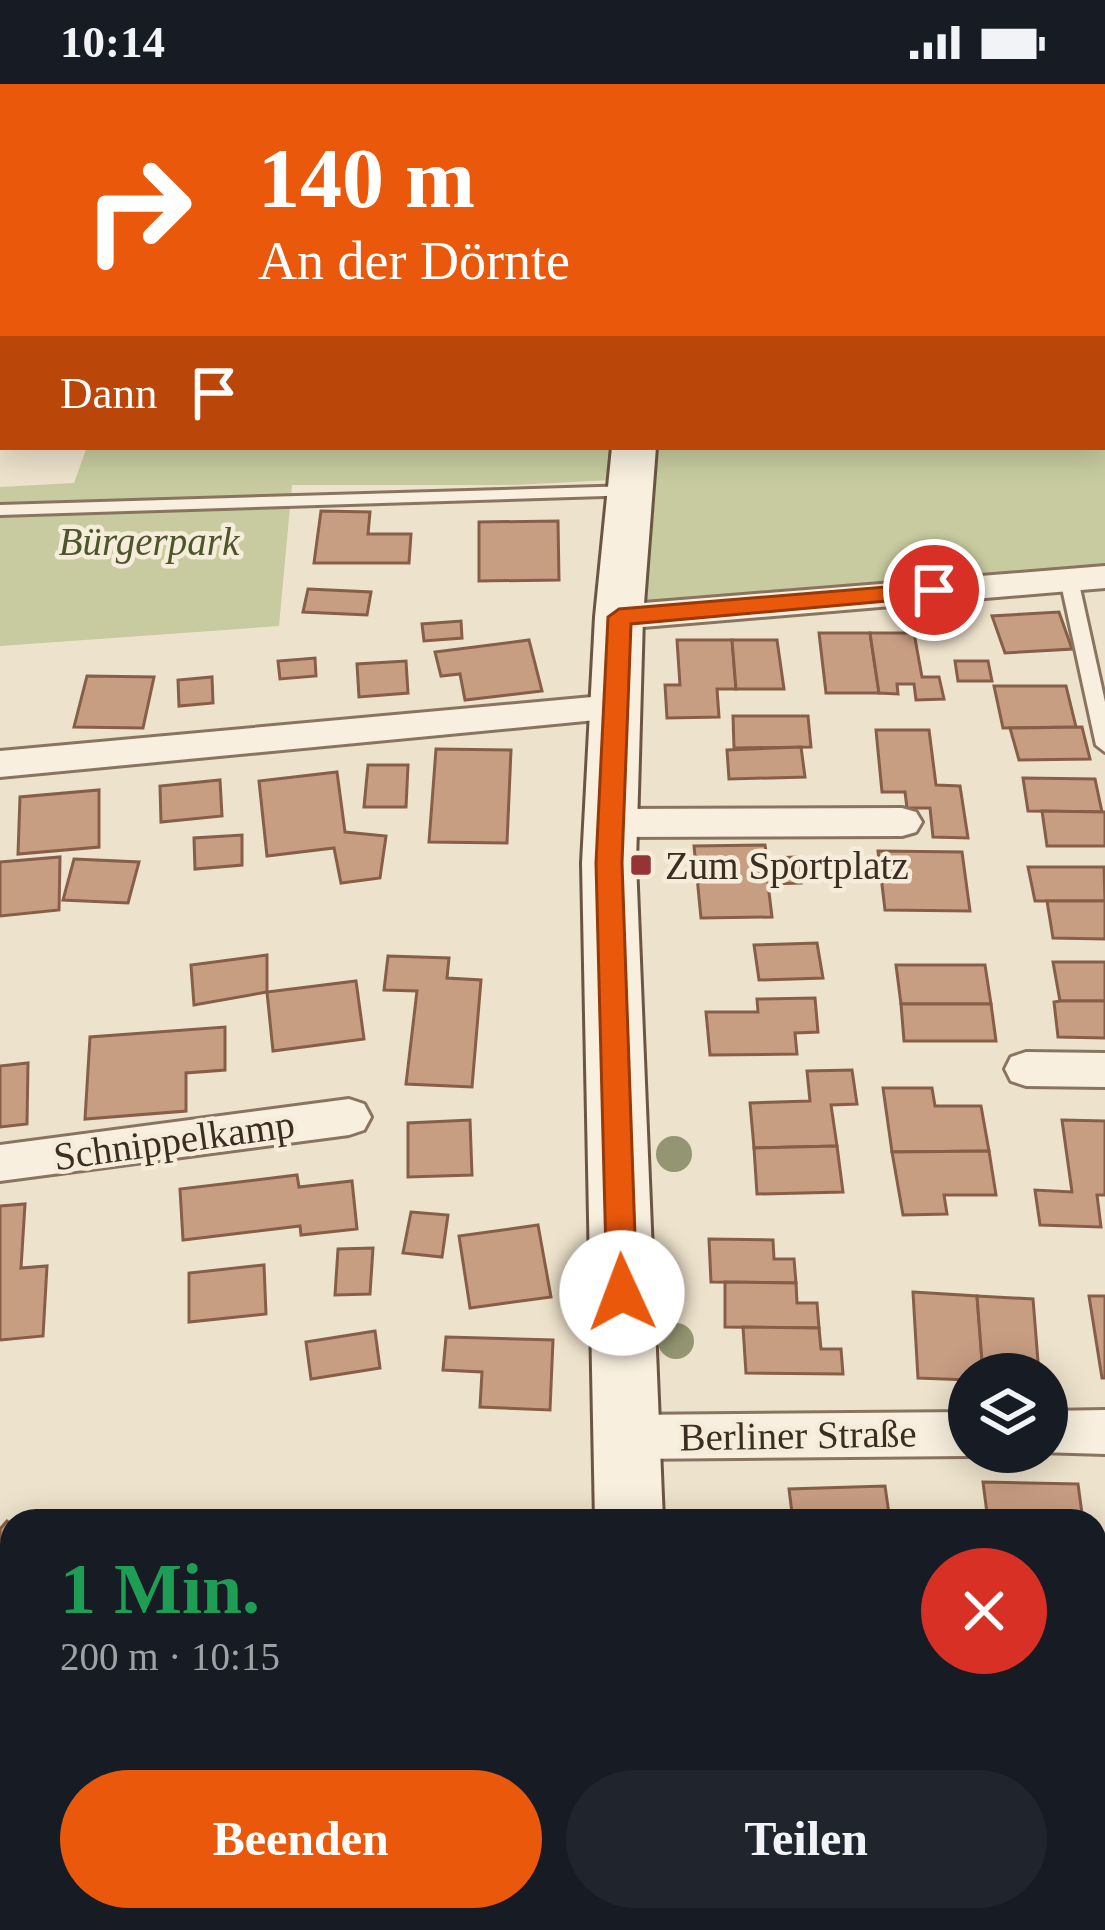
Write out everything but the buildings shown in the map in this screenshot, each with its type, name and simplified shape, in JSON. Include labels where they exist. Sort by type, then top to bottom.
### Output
[{"type":"street","points":[[629,1509],[611,824],[619,617],[633,469]]},
{"type":"street","points":[[619,617],[1087,578]]},
{"type":"street","points":[[0,764],[614,708]]},
{"type":"street","points":[[611,824],[902,822]]},
{"type":"street","points":[[1026,1069],[1105,1070]]},
{"type":"street","name":"Schnippelkamp","points":[[0,1163],[349,1117]]},
{"type":"street","points":[[1068,1433],[1105,1432]]},
{"type":"street","name":"Berliner Straße","points":[[627,1437],[948,1434]]},
{"type":"lane","points":[[0,510],[633,469]]},
{"type":"lane","points":[[1087,578],[1105,746]]},
{"type":"green space","name":"Bürgerpark","points":[[86,450],[1105,450],[1105,576],[619,617],[631,479],[515,485],[292,485],[279,626],[0,646],[0,487],[74,483]]},
{"type":"place","name":"Zum Sportplatz","points":[[641,865]]},
{"type":"route","points":[[622,1293],[609,863],[619,617],[934,590]]}]
